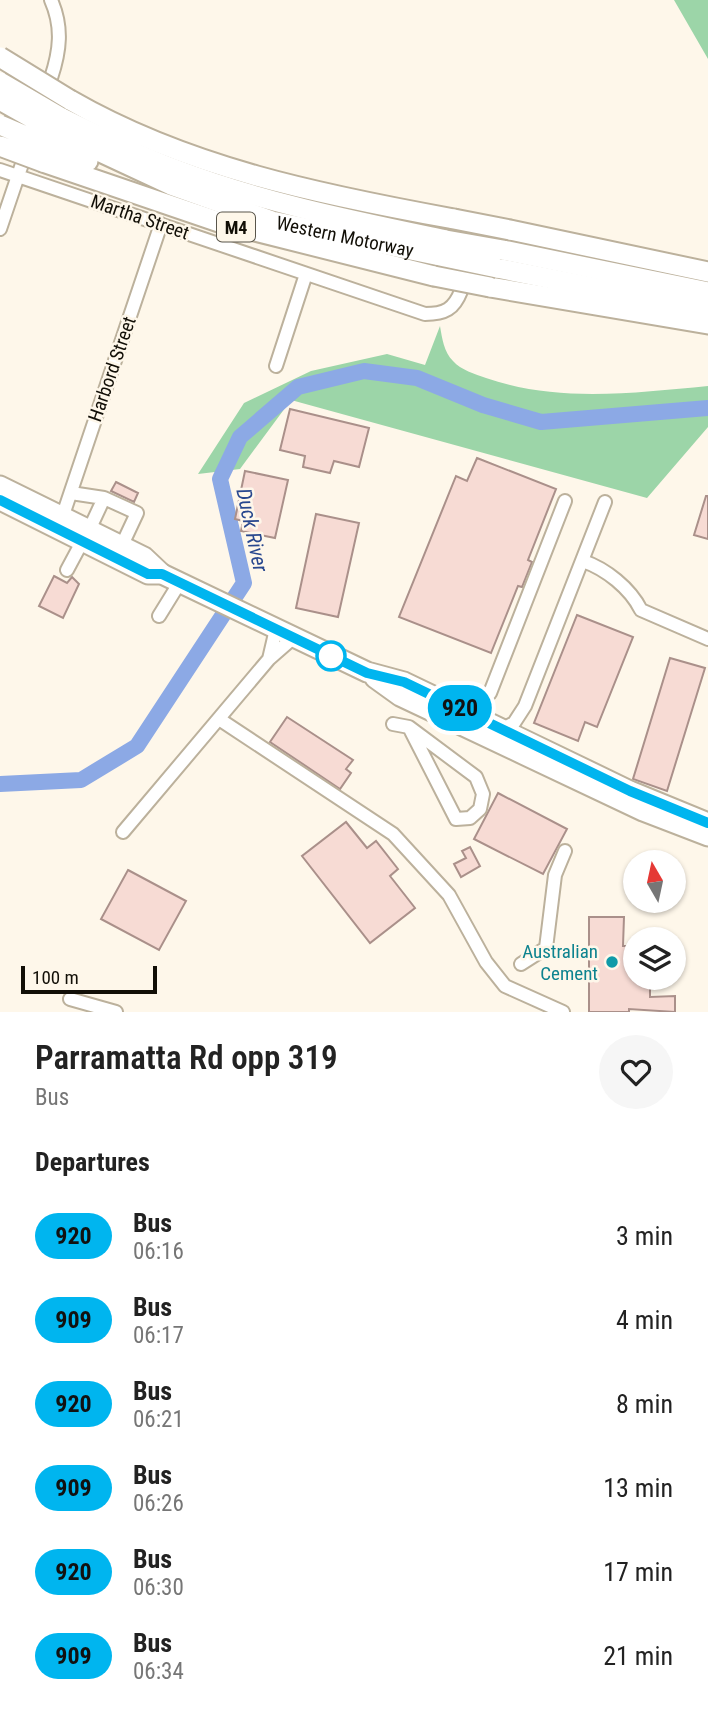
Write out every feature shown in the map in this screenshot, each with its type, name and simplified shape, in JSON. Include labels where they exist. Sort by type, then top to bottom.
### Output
[{"type":"highway","points":[[0,57],[97,115],[184,152],[285,186],[708,272]]},
{"type":"highway","name":"Western Motorway","points":[[0,82],[51,138],[272,221],[708,292]]},
{"type":"highway","name":"Western Motorway","points":[[0,100],[51,138],[231,225],[434,276],[708,324]]},
{"type":"highway","points":[[0,125],[51,138]]},
{"type":"highway","name":"Western Motorway","points":[[0,146],[51,138],[131,152],[221,185],[443,248]]},
{"type":"highway","name":"Western Motorway","points":[[500,259],[708,310]]},
{"type":"highway","points":[[0,486],[63,515],[86,535],[148,574],[162,574],[180,582],[367,673],[400,696],[643,811],[708,836]]},
{"type":"highway","points":[[0,500],[86,535],[122,545],[153,562],[162,574]]},
{"type":"highway","points":[[367,673],[404,682],[630,791],[708,822]]},
{"type":"street","points":[[51,78],[60,42],[55,1]]},
{"type":"street","name":"Martha Street","points":[[0,170],[20,170],[161,224],[425,314],[440,313],[454,307],[461,291]]},
{"type":"street","points":[[0,229],[20,170]]},
{"type":"street","name":"Harbord Street","points":[[63,515],[161,224]]},
{"type":"street","points":[[276,366],[306,274]]},
{"type":"street","points":[[71,493],[104,498],[137,513],[122,545]]},
{"type":"street","points":[[67,570],[104,498]]},
{"type":"street","points":[[490,693],[565,501]]},
{"type":"street","points":[[503,729],[514,723],[525,706],[606,502]]},
{"type":"street","points":[[583,561],[593,565],[633,594],[641,610],[708,639]]},
{"type":"street","points":[[159,616],[180,582]]},
{"type":"street","points":[[269,659],[275,629]]},
{"type":"street","points":[[123,832],[269,659],[293,638]]},
{"type":"street","points":[[219,719],[393,835],[449,895],[486,962],[505,986],[563,1012]]},
{"type":"street","points":[[393,724],[409,727],[476,777],[483,794],[480,809],[470,818],[456,819],[409,727]]},
{"type":"street","points":[[521,964],[546,948],[555,875],[565,850]]},
{"type":"street","points":[[70,999],[116,1012]]},
{"type":"green space","points":[[674,0],[708,0],[708,59]]},
{"type":"green space","points":[[440,326],[445,349],[456,364],[473,373],[513,386],[540,391],[596,394],[708,386],[708,427],[647,498],[291,400],[240,469],[198,474],[244,403],[311,371],[387,354],[425,365]]},
{"type":"building","points":[[290,409],[369,428],[359,467],[334,461],[330,473],[303,467],[305,456],[280,450]]},
{"type":"building","points":[[477,458],[556,489],[528,560],[532,562],[522,587],[518,586],[491,653],[399,617],[456,476],[467,481]]},
{"type":"building","points":[[245,471],[288,480],[275,538],[241,531],[243,521],[235,519]]},
{"type":"building","points":[[116,482],[138,493],[134,502],[111,491]]},
{"type":"building","points":[[708,496],[708,539],[694,535]]},
{"type":"building","points":[[316,514],[359,523],[338,617],[296,608]]},
{"type":"building","points":[[54,576],[67,583],[72,577],[79,584],[63,618],[39,606]]},
{"type":"building","points":[[577,615],[633,637],[597,727],[585,722],[578,741],[534,723]]},
{"type":"building","points":[[670,658],[705,668],[667,791],[633,779]]},
{"type":"building","points":[[287,717],[353,760],[346,769],[351,773],[340,789],[270,742]]},
{"type":"building","points":[[498,793],[567,829],[543,874],[474,839]]},
{"type":"building","points":[[346,822],[367,848],[376,841],[398,869],[390,876],[415,908],[370,943],[302,856]]},
{"type":"building","points":[[470,847],[480,866],[461,877],[454,864],[466,858],[462,851]]},
{"type":"building","points":[[128,870],[186,901],[159,950],[101,919]]},
{"type":"building","name":"Australian Cement","points":[[589,917],[624,917],[623,990],[650,990],[650,997],[675,996],[675,1012],[629,1009],[629,1012],[589,1012]]},
{"type":"waterway","name":"Duck River","points":[[0,784],[81,780],[137,746],[244,583],[220,479],[240,437],[298,387],[364,371],[417,378],[483,405],[541,422],[708,408]]},
{"type":"bus line","name":"920","points":[[0,500],[148,574],[162,574],[367,673],[404,682],[630,791],[708,823]]},
{"type":"place","name":"Australian Cement","points":[[612,962]]}]
